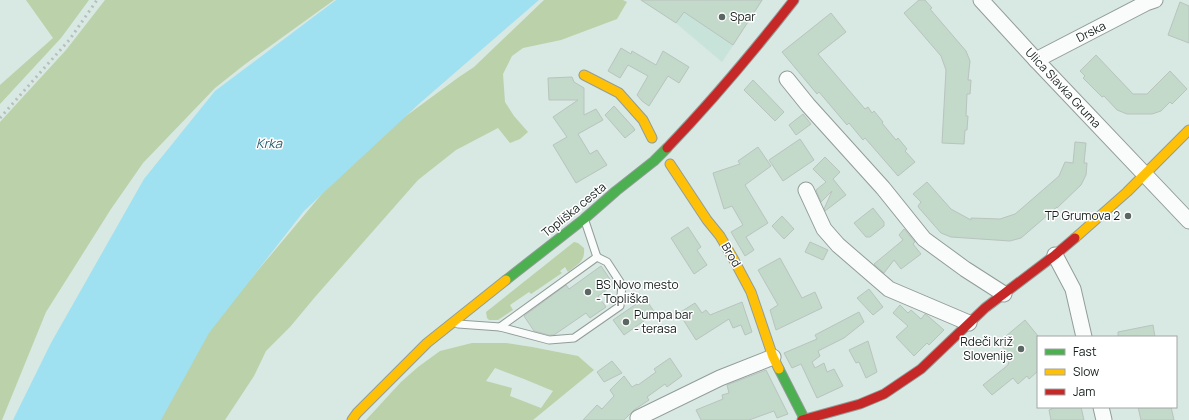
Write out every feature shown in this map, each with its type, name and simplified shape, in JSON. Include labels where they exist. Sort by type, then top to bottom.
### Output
[{"type":"street","name":"Topliška cesta","points":[[352,420],[357,413],[427,343],[584,219],[654,161],[699,114],[767,35],[794,0]]},
{"type":"street","name":"Ulica Slavka Gruma","points":[[981,0],[1189,221]]},
{"type":"street","name":"Drska","points":[[1036,60],[1148,1]]},
{"type":"street","points":[[584,75],[619,94],[642,120],[652,138]]},
{"type":"street","points":[[786,79],[883,188],[924,239],[965,269],[1004,294],[1054,255],[1145,175],[1189,130]]},
{"type":"street","name":"Brod","points":[[670,164],[706,220],[720,236],[751,292],[773,357],[804,420],[860,404],[884,394],[921,369],[985,308],[1004,294]]},
{"type":"street","points":[[806,190],[824,229],[838,245],[889,289],[969,323]]},
{"type":"street","points":[[1054,255],[1073,289],[1084,336]]},
{"type":"street","points":[[638,418],[720,378],[773,357]]},
{"type":"street","points":[[1101,408],[1104,420]]},
{"type":"lane","points":[[450,324],[500,327],[548,340],[574,338],[620,306],[622,285],[607,262],[597,257],[584,219]]},
{"type":"lane","points":[[500,327],[597,257]]},
{"type":"shaded area","name":"Spar","points":[[640,0],[763,0],[722,62],[676,23]]},
{"type":"green space","points":[[26,0],[89,0],[61,38],[0,104],[0,85],[53,38]]},
{"type":"green space","points":[[105,0],[334,0],[244,65],[215,88],[143,163],[111,209],[46,312],[2,420],[0,420],[0,122],[66,50]]},
{"type":"green space","points":[[544,0],[623,0],[627,2],[617,19],[561,40],[523,48],[512,56],[503,74],[505,102],[514,116],[528,132],[520,139],[510,143],[498,128],[456,150],[418,180],[290,327],[266,351],[254,376],[225,420],[160,420],[195,350],[229,305],[357,152],[474,67]]},
{"type":"green space","points":[[574,242],[578,243],[584,248],[582,259],[578,264],[568,272],[565,267],[560,271],[562,273],[531,294],[529,292],[510,305],[513,310],[498,320],[489,320],[487,318],[486,312]]},
{"type":"green space","points":[[472,343],[506,343],[578,356],[594,370],[533,420],[366,420],[401,382],[440,351]],"holes":[[[495,368],[553,391],[541,408],[510,396],[512,388],[486,381]]]},
{"type":"water","name":"Krka","points":[[336,0],[539,0],[420,103],[304,211],[209,333],[161,420],[13,420],[51,343],[144,179],[215,91]]},
{"type":"building","name":"Spar","points":[[641,0],[762,0],[733,45],[684,12],[676,23]]},
{"type":"building","points":[[919,0],[925,0],[932,8],[930,9],[966,51],[970,61],[968,80],[971,80],[970,94],[967,94],[966,116],[968,116],[964,144],[942,143],[946,70],[941,56],[904,13]]},
{"type":"building","points":[[1180,2],[1189,6],[1189,43],[1168,35]]},
{"type":"building","points":[[831,13],[846,32],[818,54],[865,109],[868,107],[872,113],[874,111],[896,140],[898,138],[907,149],[905,151],[915,162],[898,176],[865,138],[863,140],[849,123],[847,125],[819,92],[817,94],[782,52]]},
{"type":"building","points":[[621,48],[631,54],[632,51],[656,65],[663,51],[689,67],[679,83],[668,76],[649,106],[637,95],[648,76],[628,65],[620,78],[608,71]]},
{"type":"building","points":[[1096,55],[1133,94],[1147,94],[1170,71],[1187,89],[1172,104],[1170,102],[1161,111],[1152,114],[1127,114],[1117,110],[1104,96],[1102,97],[1083,78],[1085,76],[1080,71]]},
{"type":"building","points":[[572,77],[574,82],[584,88],[584,115],[596,109],[603,120],[578,134],[590,154],[597,150],[607,165],[576,183],[553,145],[567,137],[553,117],[578,100],[549,100],[548,78]]},
{"type":"building","points":[[753,80],[784,112],[775,121],[744,90]]},
{"type":"building","points":[[614,106],[635,130],[625,138],[605,115]]},
{"type":"building","points":[[803,114],[811,124],[796,135],[789,125]]},
{"type":"building","points":[[800,139],[814,160],[783,181],[769,160]]},
{"type":"building","points":[[1075,142],[1086,143],[1084,163],[1087,163],[1086,175],[1081,185],[1057,208],[1021,238],[1010,241],[951,237],[941,233],[919,208],[918,206],[921,202],[913,194],[927,182],[951,209],[971,220],[971,218],[1000,219],[1015,214],[1059,176],[1065,162],[1073,163]]},
{"type":"building","points":[[758,147],[771,166],[745,185],[768,223],[746,237],[754,250],[745,256],[731,232],[743,225],[732,206],[724,209],[713,173],[740,164],[738,161]]},
{"type":"building","points":[[825,157],[840,172],[833,179],[846,195],[825,211],[824,209],[832,191],[821,202],[816,190],[826,182],[813,169]]},
{"type":"building","points":[[873,208],[884,222],[884,226],[870,237],[866,237],[854,223]]},
{"type":"building","points":[[782,216],[794,229],[784,239],[772,226]]},
{"type":"building","points":[[688,227],[701,247],[697,250],[707,265],[694,274],[671,238]]},
{"type":"building","points":[[904,229],[915,242],[913,244],[921,254],[901,269],[894,260],[884,273],[874,264],[903,240],[899,235]]},
{"type":"building","points":[[810,242],[828,250],[823,260],[805,252]]},
{"type":"building","points":[[780,258],[802,298],[815,292],[822,308],[776,330],[770,310],[778,305],[758,270]]},
{"type":"building","points":[[601,266],[614,285],[598,296],[606,307],[590,318],[586,313],[554,335],[534,331],[524,316],[566,285],[569,289]]},
{"type":"building","points":[[869,289],[883,307],[873,315],[857,298]]},
{"type":"building","points":[[645,298],[655,313],[624,335],[613,320]]},
{"type":"building","points":[[742,302],[752,332],[745,335],[741,325],[733,328],[729,319],[696,340],[679,313],[695,303],[702,313],[706,310],[710,315]]},
{"type":"building","points":[[900,305],[908,313],[911,310],[921,319],[925,314],[944,330],[929,345],[927,343],[914,356],[896,337],[908,326],[893,313]]},
{"type":"building","points":[[859,312],[864,322],[844,338],[818,351],[820,356],[812,362],[815,368],[824,363],[827,372],[834,369],[843,386],[817,398],[801,364],[792,368],[784,353],[817,339],[815,335]]},
{"type":"building","name":"Rdeči križ Slovenije","points":[[1025,320],[1038,336],[1037,372],[1029,379],[1027,376],[1018,384],[1013,378],[992,395],[983,385],[1008,365],[1010,356],[999,342]]},
{"type":"building","points":[[1153,325],[1155,336],[1118,336],[1118,332]]},
{"type":"building","points":[[868,341],[877,372],[866,378],[859,362],[856,363],[849,350]]},
{"type":"building","points":[[670,358],[682,376],[667,387],[665,384],[647,397],[649,400],[634,410],[624,420],[583,420],[597,405],[602,409],[614,396],[610,390],[624,376],[632,387],[637,384],[638,385],[656,372],[654,369]]},
{"type":"building","points":[[612,361],[622,373],[604,382],[597,372]]},
{"type":"building","points":[[766,370],[788,414],[777,418],[774,411],[749,420],[701,420],[696,410],[723,399],[722,395],[729,393],[727,385]]},
{"type":"building","points":[[1081,408],[1084,420],[1051,420],[1049,410]]},
{"type":"building","points":[[1138,408],[1171,408],[1174,420],[1141,420]]},
{"type":"railway","points":[[0,118],[70,39],[97,0]]},
{"type":"traffic: fast","points":[[506,280],[584,219],[654,161],[667,148]]},
{"type":"traffic: fast","points":[[779,369],[805,420]]},
{"type":"traffic: slow","points":[[584,75],[619,93],[643,120],[652,138]]},
{"type":"traffic: slow","points":[[1075,238],[1127,192],[1189,130]]},
{"type":"traffic: slow","points":[[670,164],[707,220],[720,236],[734,260],[751,292],[773,357],[779,369]]},
{"type":"traffic: slow","points":[[352,420],[357,413],[427,343],[506,280]]},
{"type":"traffic: jam","points":[[667,148],[732,76],[794,0]]},
{"type":"traffic: jam","points":[[802,420],[860,404],[884,394],[921,369],[985,308],[1075,238]]},
{"type":"place","name":"Spar","points":[[722,17]]},
{"type":"place","name":"TP Grumova 2","points":[[1128,216]]},
{"type":"place","name":"BS Novo mesto - Topliška","points":[[588,292]]},
{"type":"place","name":"Pumpa bar - terasa","points":[[626,322]]},
{"type":"place","name":"Rdeči križ Slovenije","points":[[1021,349]]}]
